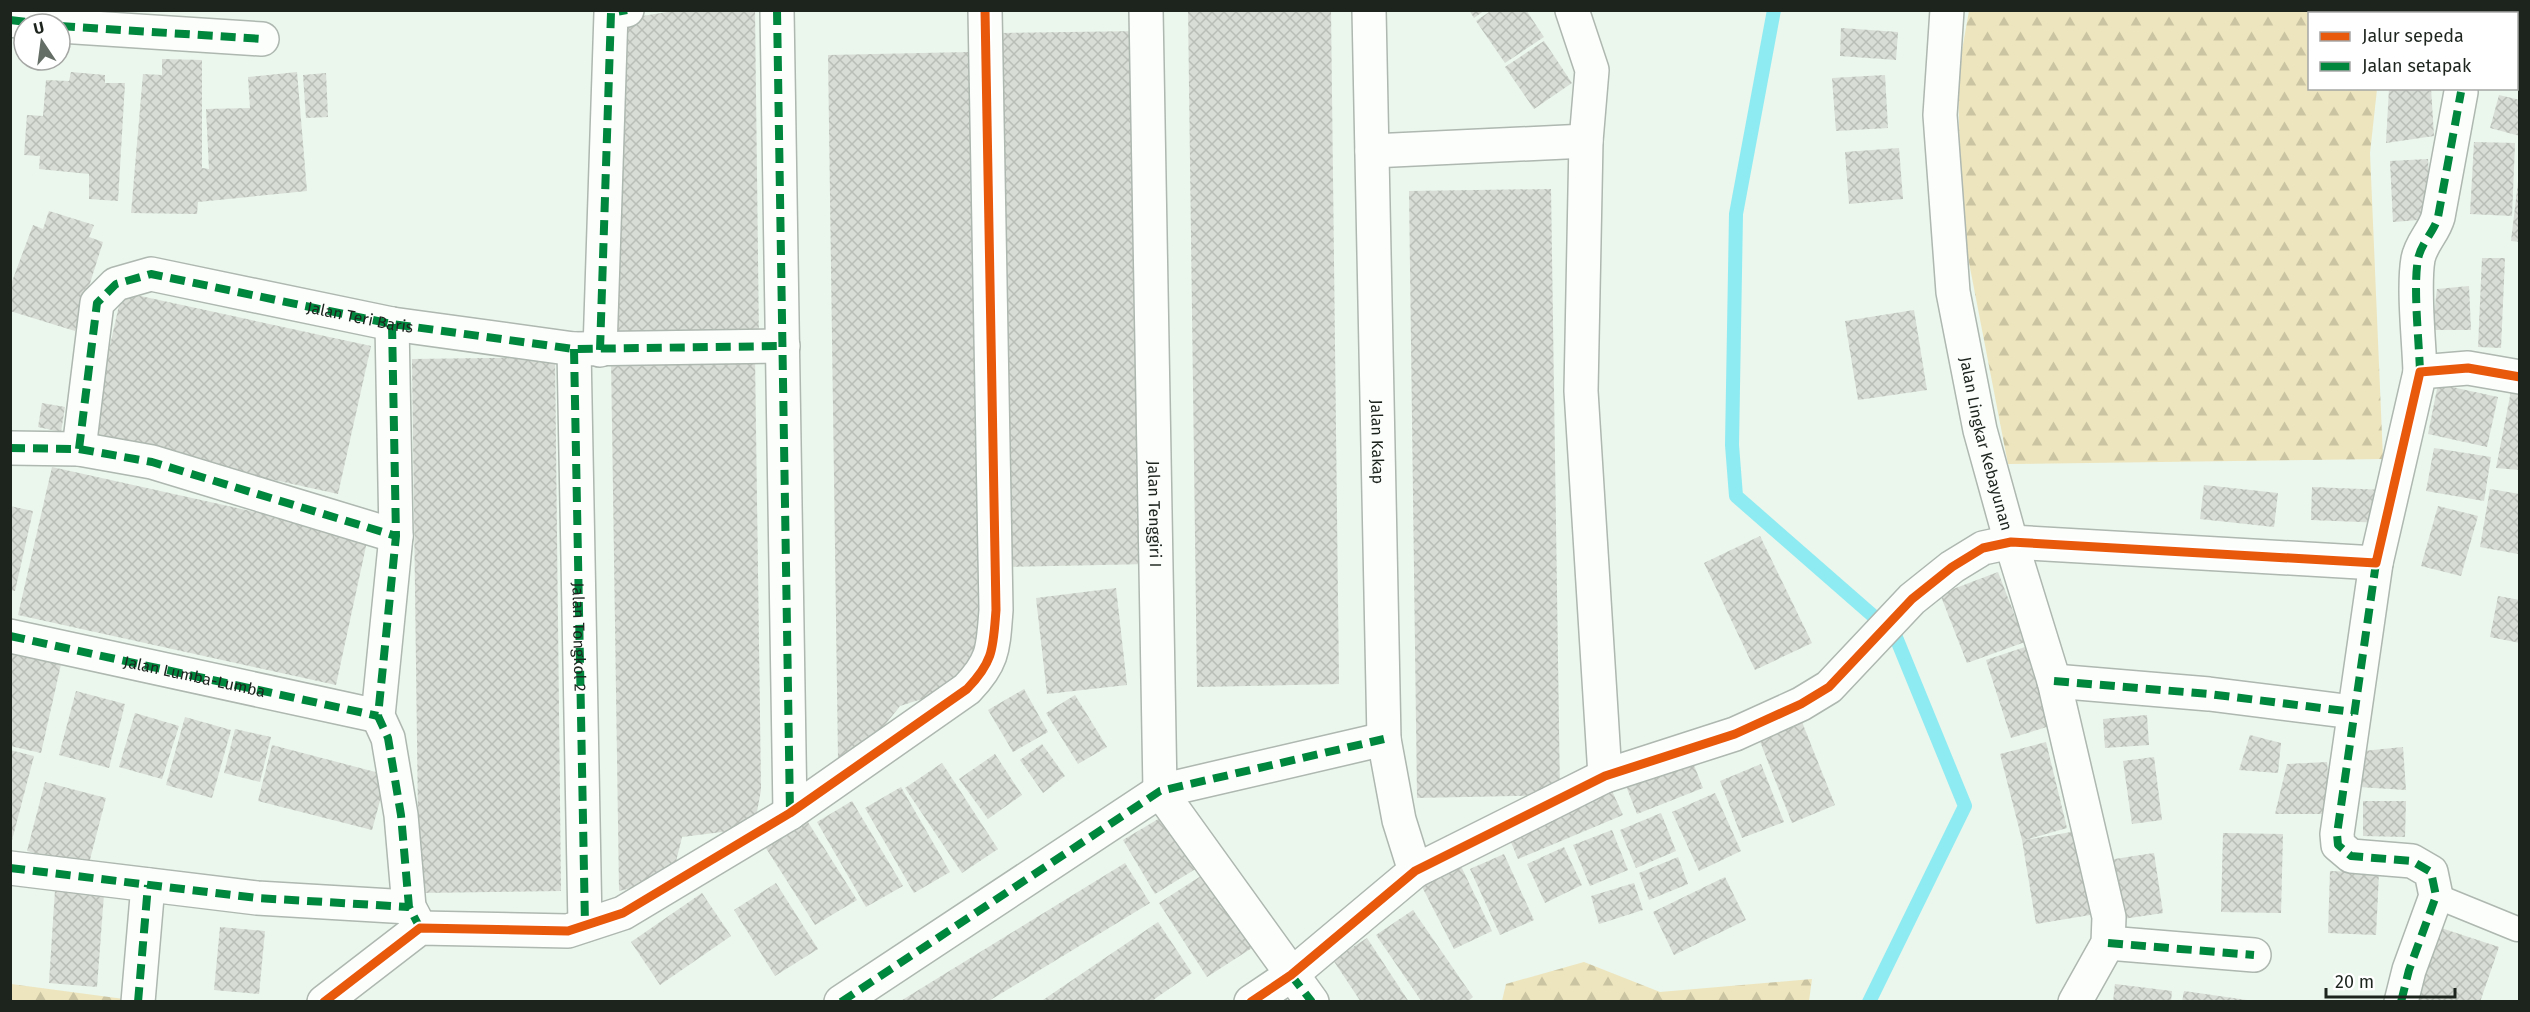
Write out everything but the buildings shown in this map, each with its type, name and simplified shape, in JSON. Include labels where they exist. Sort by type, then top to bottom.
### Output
[{"type":"street","name":"Jalan Tongkol 2","points":[[585,925],[587,349],[611,13],[627,10]]},
{"type":"street","points":[[777,10],[790,813]]},
{"type":"street","points":[[10,868],[414,917],[568,931],[623,913],[790,813],[967,689],[986,669],[994,645],[994,435],[985,10]]},
{"type":"street","name":"Jalan Tenggiri I","points":[[1146,10],[1160,791]]},
{"type":"street","name":"Jalan Kakap","points":[[1369,10],[1384,739],[1399,820],[1415,871]]},
{"type":"street","points":[[1572,10],[1592,70],[1586,141],[1581,391],[1605,776]]},
{"type":"street","name":"Jalan Lingkar Kebayunan","points":[[1947,10],[1940,115],[1953,292],[1980,430],[2011,542],[2054,681],[2109,917],[2108,943],[2075,1002]]},
{"type":"street","points":[[72,27],[262,39]]},
{"type":"street","points":[[2402,1002],[2409,970],[2436,896],[2431,872],[2412,861],[2351,856],[2338,845],[2338,820],[2376,563],[2420,372],[2418,261],[2425,242],[2434,231],[2438,217],[2461,92]]},
{"type":"street","points":[[1372,151],[1586,141]]},
{"type":"street","name":"Jalan Teri Baris","points":[[80,449],[97,303],[116,284],[151,274],[392,324],[587,349],[783,346]]},
{"type":"street","points":[[392,324],[396,536],[378,716],[388,738],[414,917]]},
{"type":"street","points":[[2420,372],[2469,368],[2520,377]]},
{"type":"street","points":[[10,448],[80,449],[152,462],[396,536]]},
{"type":"street","points":[[1251,1002],[1291,975],[1415,871],[1605,776],[1735,734],[1801,704],[1829,687],[1912,598],[1952,567],[1983,548],[2011,542],[2376,563]]},
{"type":"street","name":"Jalan Lumba-Lumba","points":[[10,636],[378,716]]},
{"type":"street","points":[[2054,681],[2209,694],[2354,712]]},
{"type":"street","points":[[841,1002],[1160,791],[1384,739]]},
{"type":"street","points":[[1160,791],[1312,1002]]},
{"type":"street","points":[[138,1002],[148,885]]},
{"type":"street","points":[[324,1002],[414,917]]},
{"type":"street","points":[[2108,943],[2254,955]]},
{"type":"lane","points":[[2436,896],[2517,928]]},
{"type":"green space","points":[[1969,11],[2385,11],[2308,12],[2308,90],[2377,90],[2370,153],[2383,459],[2008,464],[1961,221],[1958,73]]},
{"type":"green space","points":[[1584,962],[1660,992],[1812,979],[1809,1001],[1502,1001],[1506,984]]},
{"type":"green space","points":[[11,984],[139,1001],[11,1001]]},
{"type":"waterway","points":[[1774,10],[1736,214],[1732,445],[1736,496],[1895,635],[1965,806],[1869,1002]]},
{"type":"marked path","points":[[600,350],[611,13],[627,10]]},
{"type":"marked path","points":[[777,10],[790,813]]},
{"type":"marked path","points":[[72,27],[262,39]]},
{"type":"marked path","points":[[2420,372],[2416,299],[2418,259],[2438,217],[2461,92]]},
{"type":"marked path","points":[[79,449],[97,303],[116,284],[151,274],[392,324],[574,349],[783,346]]},
{"type":"marked path","points":[[392,324],[396,536],[378,716],[388,738],[401,815],[409,907],[420,928],[416,930]]},
{"type":"marked path","points":[[574,349],[585,925]]},
{"type":"marked path","points":[[10,448],[79,449],[152,462],[396,536]]},
{"type":"marked path","points":[[2376,563],[2337,834],[2338,845],[2351,856],[2412,861],[2431,872],[2436,896],[2409,970],[2401,1002]]},
{"type":"marked path","points":[[10,636],[378,716]]},
{"type":"marked path","points":[[2054,681],[2209,694],[2353,712]]},
{"type":"marked path","points":[[841,1002],[1160,791],[1384,739]]},
{"type":"marked path","points":[[10,868],[257,898],[409,907]]},
{"type":"marked path","points":[[138,1002],[148,885]]},
{"type":"marked path","points":[[2108,943],[2254,955]]},
{"type":"marked path","points":[[1291,975],[1312,1002]]},
{"type":"cycle path","points":[[324,1002],[420,928],[568,931],[623,913],[790,813],[967,689],[982,670],[993,644],[996,610],[985,10]]},
{"type":"cycle path","points":[[1251,1002],[1291,975],[1415,871],[1605,776],[1735,734],[1801,704],[1829,687],[1912,599],[1952,567],[1983,548],[2011,542],[2376,563],[2420,372],[2468,368],[2520,377]]}]
